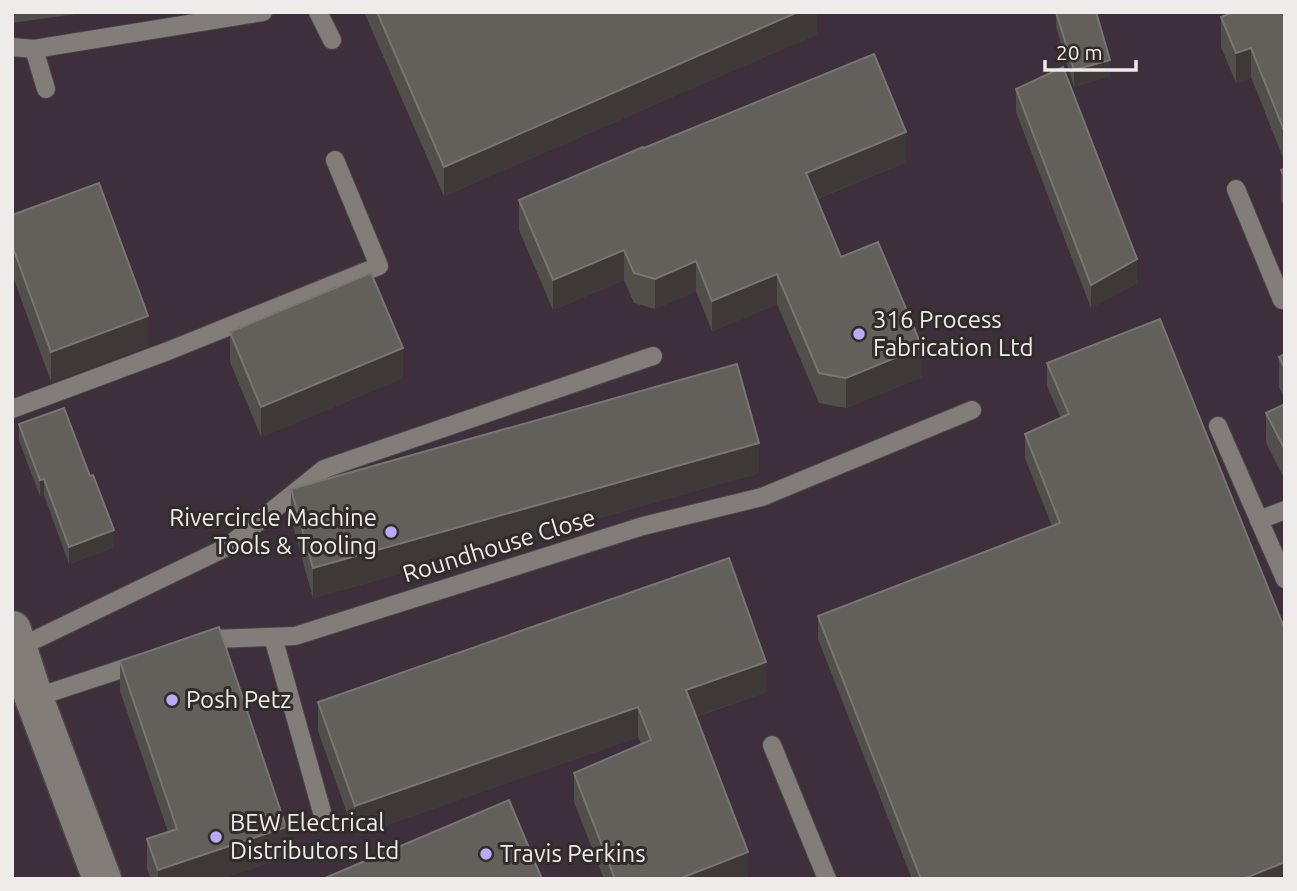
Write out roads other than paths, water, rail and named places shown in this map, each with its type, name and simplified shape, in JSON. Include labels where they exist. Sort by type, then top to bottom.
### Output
[{"type":"street","points":[[15,639],[34,698],[102,879]]},
{"type":"lane","points":[[12,47],[34,49],[263,12]]},
{"type":"lane","points":[[318,12],[332,40]]},
{"type":"lane","points":[[34,49],[46,89]]},
{"type":"lane","points":[[12,409],[168,351],[379,266],[335,160]]},
{"type":"lane","points":[[1236,189],[1282,300],[1285,299]]},
{"type":"lane","points":[[15,639],[227,547],[324,470],[653,356]]},
{"type":"lane","name":"Roundhouse Close","points":[[187,647],[212,639],[295,636],[643,526],[762,497],[972,410]]},
{"type":"lane","points":[[1218,426],[1285,579]]},
{"type":"lane","points":[[1259,520],[1285,510]]},
{"type":"lane","points":[[273,637],[322,812]]},
{"type":"lane","points":[[34,698],[163,656]]},
{"type":"lane","points":[[772,745],[827,879]]},
{"type":"place","name":"316 Process Fabrication Ltd","points":[[859,334]]},
{"type":"place","name":"Rivercircle Machine Tools & Tooling","points":[[391,532]]},
{"type":"place","name":"Posh Petz","points":[[172,700]]},
{"type":"place","name":"BEW Electrical Distributors Ltd","points":[[216,837]]},
{"type":"place","name":"Travis Perkins","points":[[486,854]]}]
